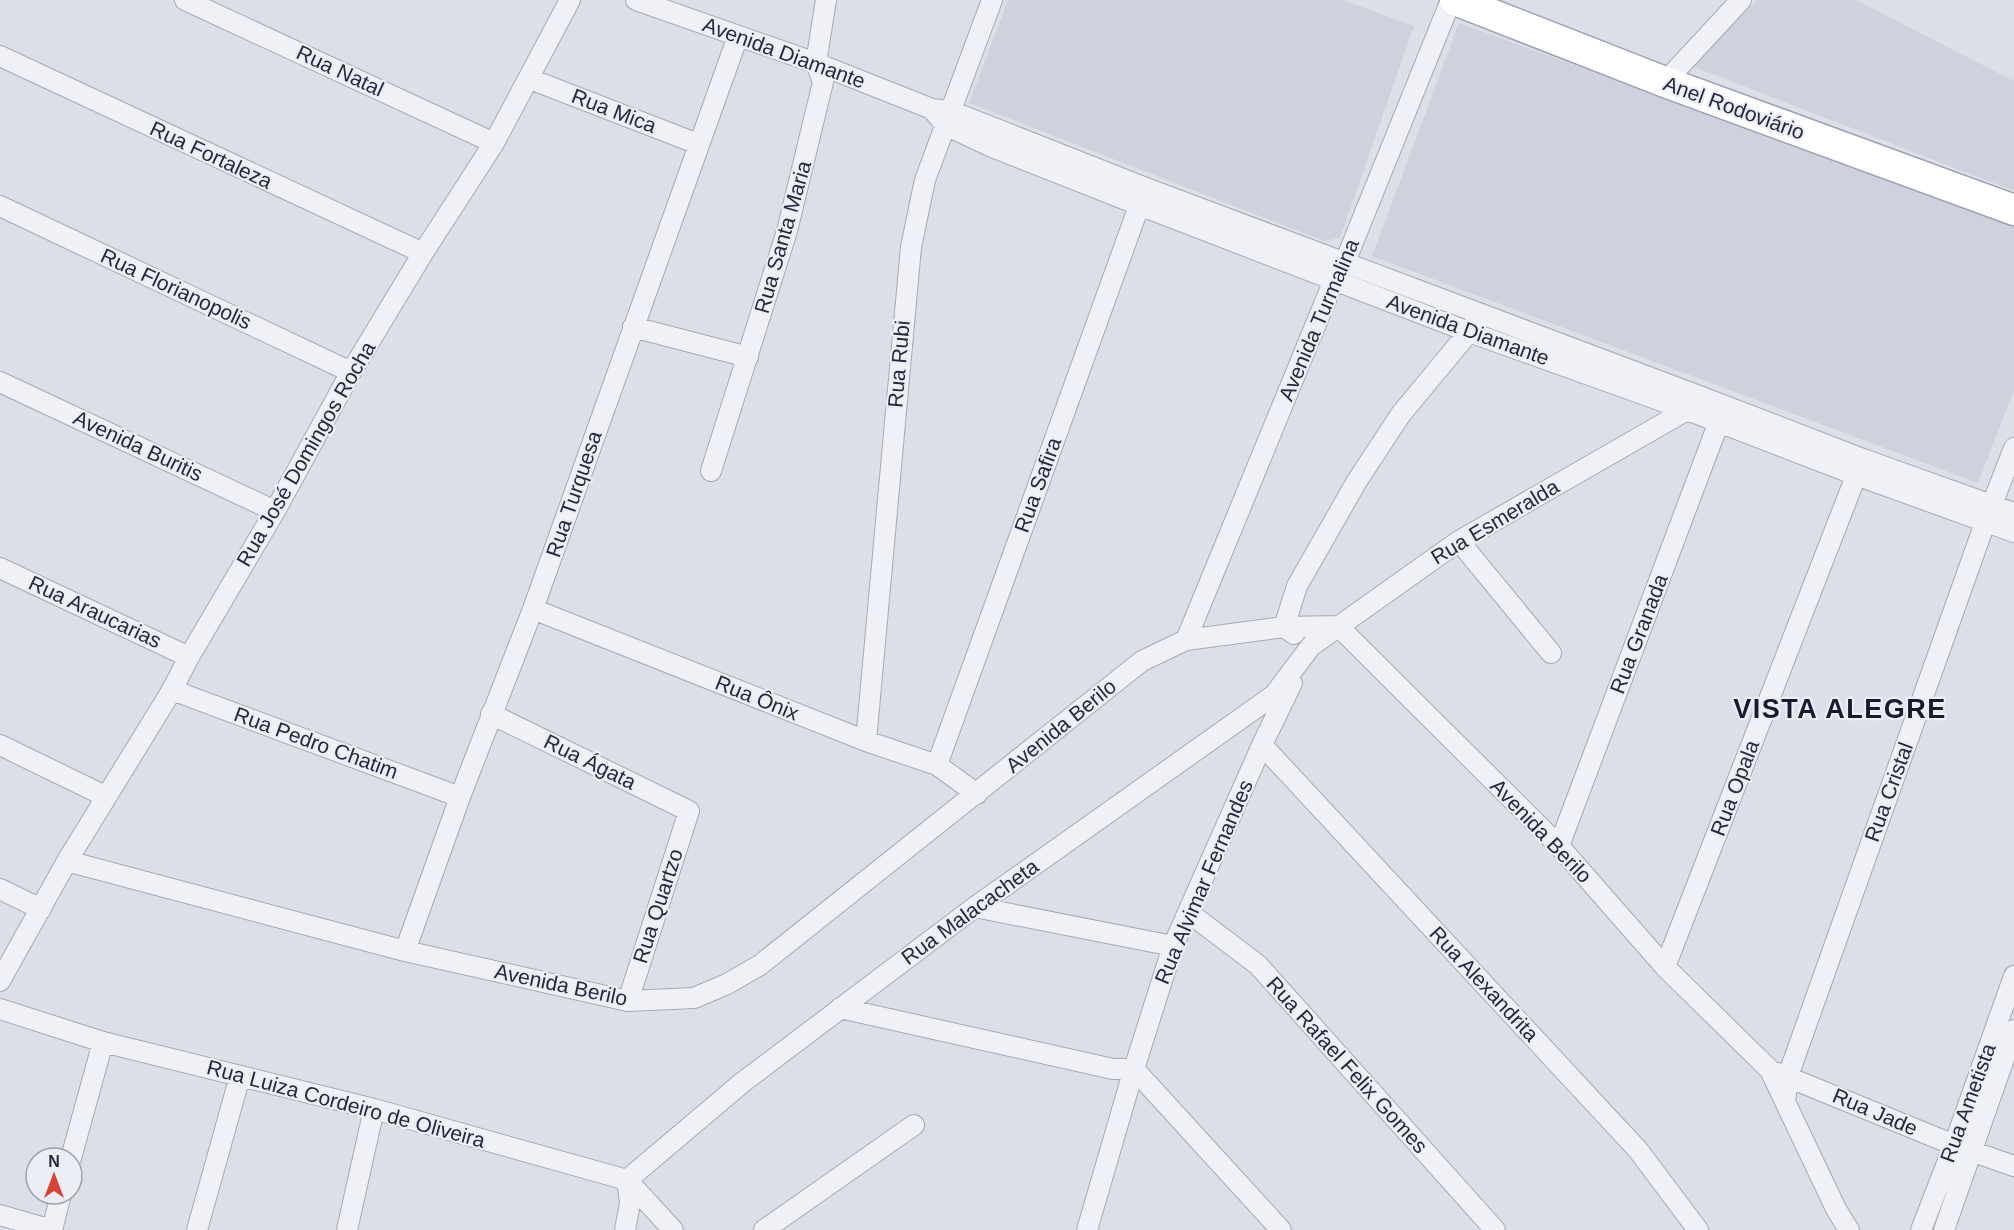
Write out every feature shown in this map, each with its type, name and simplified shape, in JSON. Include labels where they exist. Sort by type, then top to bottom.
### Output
[{"type":"main road","name":"Anel Rodoviário","points":[[1453,0],[1665,82],[2014,210]]},
{"type":"street","name":"Rua Natal","points":[[185,0],[494,143]]},
{"type":"street","name":"Rua José Domingos Rocha","points":[[0,981],[105,796],[172,690],[275,511],[351,372],[423,253],[494,143],[570,0]]},
{"type":"street","name":"Avenida Diamante","points":[[636,0],[816,63],[943,115],[992,147],[1345,262],[1702,397],[1722,414]]},
{"type":"street","name":"Rua Santa Maria","points":[[711,471],[787,231],[823,82],[816,63],[826,0]]},
{"type":"street","name":"Rua Rubi","points":[[866,741],[883,567],[904,300],[911,247],[925,180],[943,115],[992,0]]},
{"type":"street","name":"Avenida Turmalina","points":[[1186,640],[1334,279],[1345,262],[1453,0]]},
{"type":"street","points":[[1665,82],[1741,0]]},
{"type":"street","name":"Rua Turquesa","points":[[405,951],[491,714],[533,609],[738,36]]},
{"type":"street","name":"Rua Fortaleza","points":[[0,56],[423,253]]},
{"type":"street","name":"Rua Mica","points":[[530,79],[698,144]]},
{"type":"street","name":"Avenida Diamante","points":[[1142,197],[1334,279],[1469,332],[1687,410],[1722,414],[1859,467],[1989,512],[2014,513]]},
{"type":"street","name":"Rua Safira","points":[[937,765],[1142,197]]},
{"type":"street","name":"Rua Florianopolis","points":[[0,206],[351,372]]},
{"type":"street","points":[[1311,646],[1284,627],[1297,586],[1357,481],[1401,414],[1469,332],[1480,313]]},
{"type":"street","points":[[633,327],[748,357]]},
{"type":"street","name":"Avenida Buritis","points":[[0,382],[275,511]]},
{"type":"street","name":"Rua Esmeralda","points":[[1311,646],[1459,541],[1687,410],[1702,397]]},
{"type":"street","name":"Rua Granada","points":[[1559,846],[1722,414]]},
{"type":"street","name":"Rua Cristal","points":[[1779,1073],[2014,448]]},
{"type":"street","name":"Rua Opala","points":[[1665,967],[1859,467]]},
{"type":"street","name":"Avenida Diamante","points":[[1989,512],[2014,532]]},
{"type":"street","points":[[1459,541],[1551,653]]},
{"type":"street","name":"Rua Araucarias","points":[[0,568],[189,657]]},
{"type":"street","name":"Rua Ônix","points":[[533,609],[866,741],[937,765],[977,794]]},
{"type":"street","name":"Avenida Berilo","points":[[67,861],[405,951],[628,1001],[694,998],[727,984],[760,965],[1142,661],[1186,640],[1284,627],[1338,626],[1559,846],[1665,967],[1779,1073],[1785,1105],[1836,1209],[1849,1230]]},
{"type":"street","name":"Rua Alvimar Fernandes","points":[[1087,1230],[1173,946],[1262,744],[1311,646]]},
{"type":"street","name":"Rua Malacacheta","points":[[627,1180],[743,1082],[840,1008],[975,907],[1274,695],[1311,646]]},
{"type":"street","name":"Rua Pedro Chatim","points":[[172,690],[460,797]]},
{"type":"street","name":"Rua Ágata","points":[[491,714],[688,811]]},
{"type":"street","name":"Rua Alexandrita","points":[[1262,744],[1638,1150],[1698,1230]]},
{"type":"street","points":[[0,746],[105,796]]},
{"type":"street","name":"Rua Quartzo","points":[[628,1001],[688,811]]},
{"type":"street","points":[[0,889],[41,909]]},
{"type":"street","points":[[975,907],[1173,946]]},
{"type":"street","name":"Rua Rafael Felix Gomes","points":[[1188,912],[1258,965],[1495,1230]]},
{"type":"street","name":"Rua Ametista","points":[[1944,1230],[1963,1148],[2014,976]]},
{"type":"street","points":[[840,1008],[1113,1069],[1134,1069],[1281,1230]]},
{"type":"street","name":"Rua Luiza Cordeiro de Oliveira","points":[[0,1009],[103,1042],[374,1109],[627,1180]]},
{"type":"street","name":"Rua Ametista","points":[[1921,1230],[1963,1148],[2014,1030]]},
{"type":"street","points":[[74,1146],[103,1042]]},
{"type":"street","name":"Rua Jade","points":[[1779,1073],[1963,1148],[2014,1166]]},
{"type":"street","points":[[197,1230],[240,1076]]},
{"type":"street","points":[[347,1230],[374,1109]]},
{"type":"street","points":[[764,1230],[914,1125]]},
{"type":"street","points":[[625,1230],[630,1203],[627,1180]]},
{"type":"street","points":[[627,1180],[673,1230]]},
{"type":"street","points":[[0,1215],[52,1230],[58,1206]]},
{"type":"shaded area","points":[[1008,0],[1343,0],[1414,26],[1340,238],[1324,241],[969,103]]},
{"type":"shaded area","points":[[1757,0],[1856,0],[2014,81],[2014,191],[1692,66]]},
{"type":"shaded area","points":[[1459,23],[2014,225],[2014,390],[1978,483],[1372,256]]},
{"type":"district","name":"VISTA ALEGRE","points":[[1840,709]]}]
